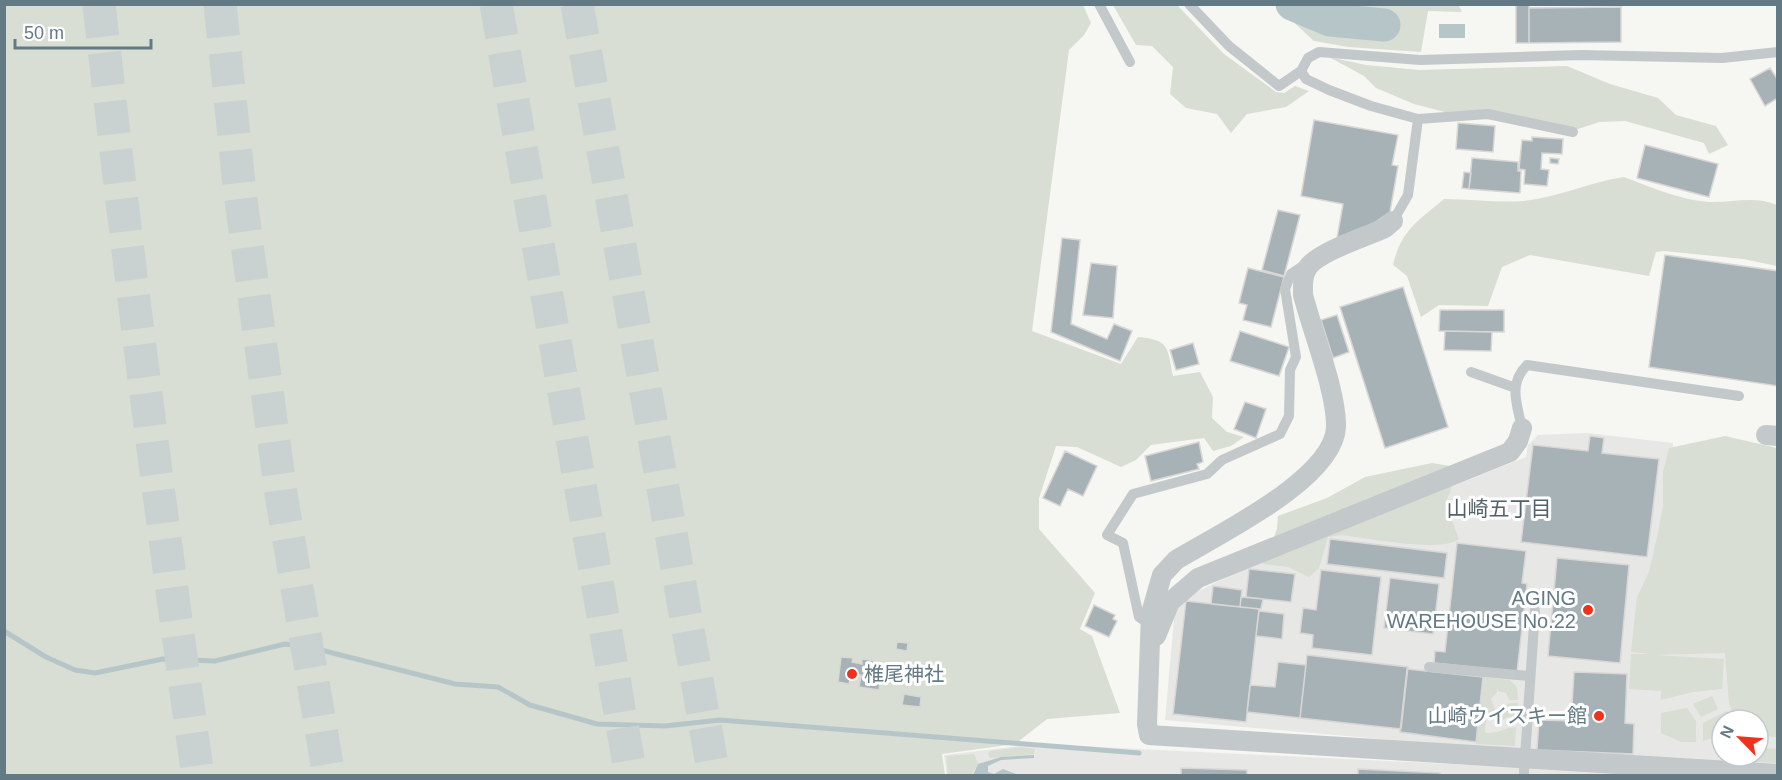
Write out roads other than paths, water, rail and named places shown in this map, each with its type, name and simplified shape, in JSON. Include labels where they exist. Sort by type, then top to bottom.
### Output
[{"type":"street","points":[[1393,221],[1385,228],[1318,258],[1308,267],[1303,280],[1303,295],[1332,400],[1335,439],[1315,469],[1295,487],[1176,560],[1162,575],[1155,592],[1151,625],[1147,724],[1149,735],[1525,765],[1778,774]]},
{"type":"street","points":[[1151,656],[1159,624],[1170,602],[1198,578],[1510,452],[1518,441],[1522,428]]},
{"type":"lane","points":[[1099,4],[1130,62]]},
{"type":"lane","points":[[1189,4],[1228,46],[1279,86],[1301,70],[1308,58],[1319,52],[1420,60],[1581,55],[1722,58],[1778,52]]},
{"type":"lane","points":[[1301,70],[1306,79],[1329,90],[1371,106],[1418,119],[1488,114],[1573,132]]},
{"type":"lane","points":[[1393,221],[1408,195],[1418,119]]},
{"type":"lane","points":[[1151,625],[1139,617],[1123,543],[1107,535],[1133,494],[1207,474],[1222,460],[1280,434],[1289,416],[1290,370],[1296,357],[1286,289],[1291,274],[1318,258]]},
{"type":"lane","points":[[1522,428],[1513,387],[1518,374],[1527,365],[1739,396]]},
{"type":"lane","points":[[1471,372],[1513,387]]},
{"type":"lane","points":[[1525,765],[1535,610]]},
{"type":"lane","points":[[1429,667],[1529,676]]},
{"type":"waterway","points":[[1292,4],[1330,20],[1384,25]]},
{"type":"waterway","points":[[4,631],[46,657],[75,670],[95,673],[163,659],[215,661],[285,644],[309,647],[455,684],[498,687],[530,705],[597,724],[665,726],[720,720],[1139,753]]},
{"type":"tunnel","points":[[99,4],[146,390],[198,776]]},
{"type":"tunnel","points":[[220,4],[240,193],[281,494],[329,776]]},
{"type":"tunnel","points":[[496,4],[631,776]]},
{"type":"tunnel","points":[[577,4],[714,776]]},
{"type":"place","name":"AGING WAREHOUSE No.22","points":[[1588,610]]},
{"type":"place","name":"椎尾神社","points":[[852,674]]},
{"type":"place","name":"山崎ウイスキー館","points":[[1599,716]]},
{"type":"district","name":"山崎五丁目","points":[[1499,509]]}]
